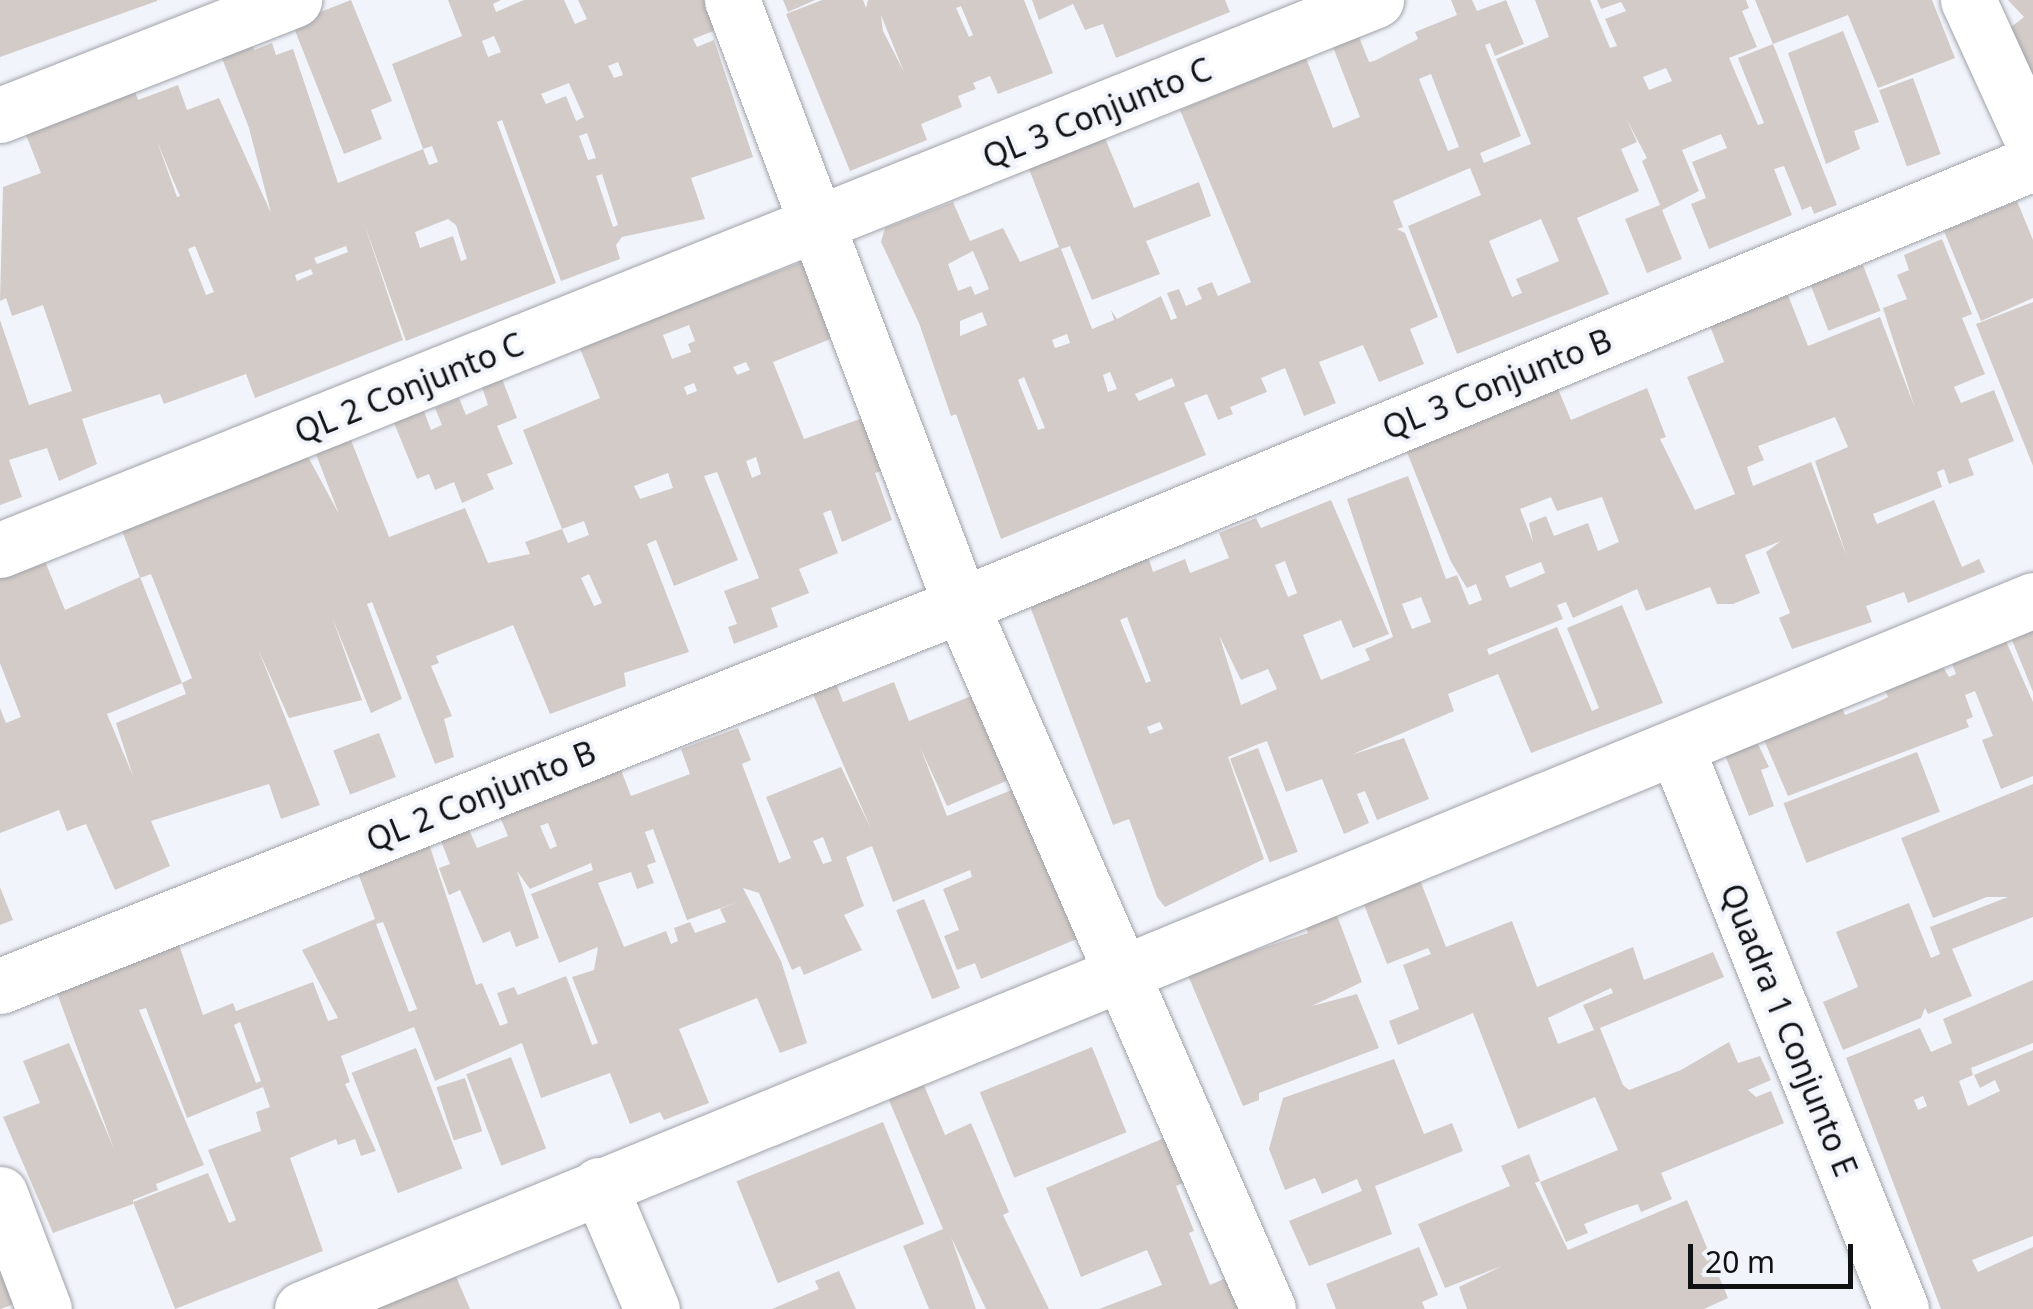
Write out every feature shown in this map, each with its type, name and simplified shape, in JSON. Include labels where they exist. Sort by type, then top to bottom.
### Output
[{"type":"street","points":[[0,115],[294,0]]},
{"type":"street","points":[[732,0],[961,606],[1268,1309]]},
{"type":"street","name":"QL 3 Conjunto C","points":[[819,226],[1376,0]]},
{"type":"street","points":[[1968,0],[2033,142]]},
{"type":"street","name":"QL 3 Conjunto B","points":[[961,606],[2033,162]]},
{"type":"street","name":"QL 2 Conjunto C","points":[[0,550],[819,226]]},
{"type":"street","points":[[302,1309],[1676,750],[2033,600]]},
{"type":"street","name":"QL 2 Conjunto B","points":[[0,986],[961,606]]},
{"type":"street","name":"Quadra 1 Conjunto E","points":[[1676,750],[1901,1309]]},
{"type":"street","points":[[599,1185],[652,1309]]},
{"type":"street","points":[[0,1194],[44,1309]]},
{"type":"building","points":[[0,0],[157,0],[157,1],[0,57]]},
{"type":"building","points":[[351,0],[392,101],[371,110],[382,139],[344,154],[292,23]]},
{"type":"building","points":[[448,0],[501,0],[493,4],[496,12],[524,0],[564,0],[575,24],[587,19],[578,0],[704,0],[716,30],[693,39],[697,47],[714,40],[753,157],[691,178],[705,219],[622,237],[616,245],[620,259],[561,281],[502,120],[497,122],[556,283],[406,341],[364,223],[403,340],[255,398],[246,374],[164,404],[160,394],[82,419],[97,464],[59,481],[47,448],[9,460],[22,497],[0,505],[0,320],[29,405],[72,391],[43,305],[12,316],[6,298],[0,301],[3,187],[41,173],[26,135],[65,119],[62,112],[133,86],[138,100],[178,85],[187,110],[219,98],[271,213],[249,128],[220,53],[251,41],[254,50],[272,43],[276,55],[293,49],[338,183],[423,149],[392,64],[462,36]],"holes":[[[494,36],[501,52],[488,57],[482,41]],[[618,62],[623,75],[614,78],[608,66]],[[569,83],[584,117],[576,121],[566,96],[546,104],[541,94]],[[587,133],[596,158],[588,160],[579,136]],[[157,141],[173,180],[180,196],[177,197]],[[432,146],[438,162],[429,165],[423,149]],[[602,174],[618,225],[613,227],[596,176]],[[448,219],[456,225],[467,259],[461,261],[453,236],[420,248],[415,232]],[[195,246],[214,292],[206,295],[188,249]],[[346,246],[348,252],[317,264],[314,258]],[[311,269],[313,274],[297,281],[295,275]]]},
{"type":"building","points":[[783,0],[815,0],[788,12]]},
{"type":"building","points":[[822,0],[863,0],[866,8],[868,0],[1024,0],[1053,73],[998,94],[990,76],[973,83],[976,89],[958,96],[962,107],[921,124],[927,140],[850,171],[786,14]],"holes":[[[961,6],[973,35],[969,37],[956,8]],[[881,15],[904,72],[883,31]]]},
{"type":"building","points":[[1032,0],[1225,0],[1230,12],[1116,58],[1103,24],[1085,30],[1073,4],[1039,20]]},
{"type":"building","points":[[1451,0],[1472,0],[1477,11],[1506,0],[1524,44],[1495,56],[1490,43],[1485,45],[1521,136],[1480,153],[1484,163],[1531,144],[1496,59],[1549,37],[1535,0],[1590,0],[1610,48],[1617,46],[1605,19],[1626,11],[1621,2],[1601,9],[1597,0],[1746,0],[1749,8],[1742,11],[1757,47],[1729,58],[1758,125],[1764,123],[1738,58],[1773,44],[1837,205],[1814,214],[1811,206],[1802,210],[1784,166],[1774,169],[1792,215],[1709,249],[1691,204],[1706,198],[1692,162],[1727,148],[1721,134],[1682,150],[1699,191],[1662,210],[1682,259],[1647,273],[1625,219],[1660,205],[1642,161],[1647,158],[1627,120],[1637,142],[1621,149],[1639,191],[1577,218],[1609,294],[1457,354],[1408,226],[1481,195],[1470,168],[1393,201],[1403,227],[1397,229],[1405,233],[1438,317],[1410,329],[1424,364],[1379,382],[1363,345],[1319,362],[1336,403],[1304,416],[1285,368],[1261,378],[1267,392],[1230,407],[1233,414],[1218,420],[1207,394],[1184,403],[1206,455],[1001,539],[956,414],[951,416],[919,323],[881,242],[885,228],[953,202],[970,241],[1003,228],[1020,262],[1059,247],[1029,169],[1105,138],[1134,208],[1199,182],[1211,216],[1146,241],[1160,274],[1092,300],[1070,246],[1061,249],[1092,329],[1114,320],[1111,310],[1117,319],[1161,296],[1171,320],[1177,318],[1167,293],[1179,289],[1186,306],[1202,299],[1197,288],[1212,282],[1218,296],[1251,282],[1180,110],[1306,58],[1333,128],[1360,117],[1333,47],[1359,37],[1369,62],[1374,61],[1418,39],[1415,32],[1457,15]],"holes":[[[1666,68],[1672,81],[1649,90],[1643,77]],[[1431,74],[1459,147],[1448,151],[1419,79]],[[1541,219],[1559,261],[1516,279],[1522,293],[1512,297],[1489,241]],[[973,251],[989,289],[975,295],[971,286],[958,291],[948,264]],[[982,312],[987,325],[960,336],[960,321]],[[1067,334],[1070,343],[1055,348],[1052,340]],[[1110,372],[1117,389],[1108,392],[1103,375]],[[1024,377],[1045,428],[1038,430],[1018,380]],[[1172,378],[1175,386],[1139,401],[1135,394]]]},
{"type":"building","points":[[1755,0],[1932,0],[1955,58],[1878,88],[1848,15],[1773,44]]},
{"type":"building","points":[[2008,0],[2033,0],[2033,97],[2006,31],[2024,17]]},
{"type":"building","points":[[1843,31],[1879,122],[1854,131],[1860,149],[1826,164],[1788,53]]},
{"type":"building","points":[[1913,78],[1941,154],[1907,166],[1879,90]]},
{"type":"building","points":[[2017,201],[2033,240],[2033,298],[1981,321],[1944,231]]},
{"type":"building","points":[[1942,239],[1972,314],[1962,318],[1985,374],[1954,387],[1961,403],[1994,390],[2014,441],[1968,459],[1974,475],[1949,484],[1944,469],[1937,472],[1942,487],[1873,514],[1877,524],[1934,500],[1962,567],[1979,559],[1985,572],[1908,603],[1904,592],[1866,606],[1872,622],[1792,649],[1779,618],[1790,613],[1766,552],[1781,541],[1745,555],[1760,593],[1733,604],[1717,604],[1710,587],[1646,611],[1637,589],[1573,618],[1566,602],[1557,605],[1563,619],[1487,649],[1489,655],[1557,627],[1592,711],[1599,708],[1567,628],[1622,605],[1663,703],[1531,753],[1498,674],[1448,694],[1454,711],[1351,755],[1404,738],[1429,799],[1377,820],[1365,791],[1357,794],[1369,823],[1344,834],[1322,779],[1286,792],[1267,741],[1256,745],[1228,757],[1264,859],[1165,907],[1157,897],[1129,819],[1113,825],[1031,609],[1035,602],[1148,556],[1153,572],[1185,559],[1190,573],[1229,558],[1219,533],[1256,518],[1261,528],[1331,500],[1389,634],[1353,648],[1341,620],[1303,635],[1321,680],[1370,660],[1365,649],[1393,637],[1347,499],[1408,476],[1446,579],[1457,575],[1469,605],[1482,600],[1476,584],[1467,588],[1451,562],[1404,445],[1556,384],[1571,420],[1647,388],[1666,437],[1660,439],[1695,510],[1735,494],[1687,377],[1724,362],[1710,326],[1788,295],[1808,346],[1880,317],[1915,408],[1883,308],[1907,299],[1897,275],[1909,270],[1904,255]],"holes":[[[1835,417],[1848,447],[1815,461],[1847,557],[1811,462],[1753,486],[1747,467],[1764,460],[1758,446]],[[1551,497],[1557,511],[1602,497],[1619,542],[1598,551],[1588,523],[1554,536],[1546,516],[1529,523],[1533,542],[1520,509]],[[1285,561],[1297,593],[1288,597],[1275,565]],[[1541,562],[1545,573],[1510,588],[1505,576]],[[1421,597],[1431,622],[1412,629],[1402,604]],[[1127,617],[1151,681],[1146,683],[1120,620]],[[1219,635],[1241,680],[1268,669],[1277,689],[1241,705]],[[1160,722],[1163,729],[1150,734],[1147,727]]]},
{"type":"building","points":[[807,260],[838,336],[773,362],[804,439],[871,415],[892,467],[875,473],[892,520],[842,542],[831,510],[823,513],[838,553],[799,569],[809,593],[771,608],[778,627],[734,644],[728,627],[737,624],[724,591],[759,578],[717,472],[704,476],[738,560],[674,586],[656,540],[647,544],[689,652],[624,673],[626,686],[550,714],[513,625],[436,656],[439,663],[431,666],[452,716],[444,719],[454,757],[435,764],[372,602],[367,604],[402,699],[371,713],[332,617],[362,700],[289,718],[258,649],[320,805],[281,819],[269,784],[151,821],[170,866],[115,890],[86,824],[67,831],[59,810],[0,833],[0,708],[6,723],[21,717],[0,663],[0,571],[42,554],[65,610],[140,577],[121,528],[306,453],[339,514],[314,449],[349,435],[389,537],[465,508],[488,563],[530,554],[525,542],[562,529],[523,430],[600,398],[579,346]],"holes":[[[689,325],[695,341],[688,344],[691,352],[672,359],[663,335]],[[746,362],[750,370],[737,375],[733,367]],[[694,383],[697,391],[687,395],[684,387]],[[756,457],[761,474],[752,478],[746,461]],[[668,473],[673,488],[640,499],[634,486]],[[584,521],[589,535],[568,543],[562,529]],[[151,574],[192,678],[182,683],[140,578]],[[589,574],[602,603],[594,606],[581,578]],[[182,683],[186,694],[116,723],[133,776],[107,714]]]},
{"type":"building","points":[[1863,265],[1881,311],[1828,331],[1811,285]]},
{"type":"building","points":[[2033,302],[2033,466],[1976,324]]},
{"type":"building","points":[[501,376],[517,418],[497,426],[513,464],[487,474],[494,489],[462,503],[454,482],[435,490],[429,474],[417,479],[392,418],[422,406],[431,430],[442,425],[435,408],[459,398],[466,415],[488,405],[481,384]]},
{"type":"building","points":[[2033,631],[2033,692],[2012,640]]},
{"type":"building","points":[[2005,639],[2033,702],[2033,776],[2001,789],[1982,740],[1993,736],[1975,691],[1965,695],[1973,717],[1966,720],[1969,727],[1788,796],[1764,740],[1842,708],[1845,715],[1880,701],[1888,697],[1884,688],[1942,665],[1949,677],[1956,674],[1951,661]]},
{"type":"building","points":[[894,682],[909,721],[984,691],[1018,776],[947,806],[920,747],[947,816],[1022,786],[1084,936],[981,979],[975,963],[957,970],[944,936],[959,930],[943,889],[972,877],[970,870],[893,902],[872,846],[846,857],[864,906],[844,915],[862,950],[804,975],[800,966],[792,970],[759,893],[743,888],[781,961],[807,1043],[780,1053],[757,998],[679,1029],[709,1103],[664,1120],[660,1112],[630,1124],[610,1073],[541,1098],[522,1043],[435,1081],[414,1027],[341,1056],[350,1082],[345,1084],[376,1151],[361,1156],[355,1139],[338,1145],[336,1139],[290,1158],[323,1251],[175,1309],[133,1202],[53,1233],[3,1117],[40,1103],[23,1061],[69,1043],[114,1149],[57,993],[178,942],[203,1015],[233,1003],[236,1011],[313,982],[328,1021],[338,1018],[302,950],[375,919],[355,865],[427,838],[476,985],[482,983],[500,1026],[508,1023],[497,993],[514,987],[518,995],[566,976],[592,1045],[598,1043],[572,977],[594,970],[598,947],[559,963],[531,894],[593,870],[591,863],[530,889],[517,871],[539,938],[516,947],[510,931],[483,943],[460,890],[449,895],[439,868],[450,864],[439,836],[467,825],[477,848],[508,836],[498,812],[618,762],[631,796],[690,774],[681,749],[738,728],[751,760],[742,764],[779,863],[791,858],[766,797],[841,767],[871,829],[812,692],[836,683],[843,702]],"holes":[[[548,823],[557,846],[550,849],[540,826]],[[653,829],[687,920],[738,902],[720,909],[726,922],[695,933],[690,922],[674,928],[678,941],[671,944],[666,931],[624,947],[598,883],[631,872],[637,889],[654,883],[647,865],[656,862],[645,832]],[[823,837],[832,861],[823,864],[813,841]],[[383,922],[417,1009],[409,1012],[376,924]],[[146,1008],[187,1118],[263,1087],[270,1107],[256,1112],[261,1131],[208,1150],[236,1220],[229,1223],[208,1173],[133,1200],[158,1190],[156,1184],[204,1165],[139,1010]],[[240,1022],[261,1081],[256,1083],[234,1025]]]},
{"type":"building","points":[[379,733],[396,777],[350,794],[333,751]]},
{"type":"building","points":[[1757,742],[1769,767],[1761,770],[1774,806],[1749,816],[1725,755]]},
{"type":"building","points":[[1258,748],[1298,852],[1270,862],[1230,759]]},
{"type":"building","points":[[1917,752],[1940,812],[1806,863],[1783,803]]},
{"type":"building","points":[[2033,784],[2033,917],[1952,949],[1972,996],[1928,1014],[1925,1008],[1921,1018],[1843,1050],[1823,1002],[1858,987],[1836,932],[1909,903],[1931,958],[1940,954],[1930,927],[2008,897],[1987,897],[1933,918],[1901,838]]},
{"type":"building","points":[[1420,880],[1446,947],[1512,921],[1537,987],[1633,947],[1644,980],[1713,952],[1724,977],[1600,1028],[1623,1085],[1629,1090],[1681,1070],[1729,1042],[1738,1063],[1760,1056],[1771,1080],[1748,1090],[1756,1097],[1771,1091],[1784,1123],[1661,1173],[1672,1199],[1641,1212],[1638,1204],[1584,1224],[1588,1233],[1566,1242],[1540,1182],[1618,1150],[1595,1097],[1518,1129],[1473,1013],[1398,1045],[1389,1021],[1419,1009],[1403,965],[1431,954],[1428,948],[1387,964],[1363,902]],"holes":[[[1611,988],[1613,993],[1583,1005],[1594,1030],[1558,1044],[1548,1018]]]},
{"type":"building","points":[[0,887],[13,920],[0,925]]},
{"type":"building","points":[[924,899],[960,988],[932,999],[896,910]]},
{"type":"building","points":[[1335,910],[1362,982],[1312,1006],[1357,994],[1379,1048],[1259,1093],[1259,1100],[1243,1106],[1187,973],[1308,933],[1305,924]]},
{"type":"building","points":[[2033,980],[2033,1043],[1971,1068],[1973,1075],[1959,1081],[1968,1106],[2000,1091],[1995,1080],[1980,1088],[1974,1075],[2033,1050],[2033,1236],[1972,1260],[1978,1272],[2033,1247],[2033,1309],[1941,1309],[1846,1058],[1920,1028],[1931,1052],[1952,1043],[1943,1019]],"holes":[[[1923,1096],[1927,1106],[1918,1110],[1914,1100]]]},
{"type":"building","points":[[1092,1047],[1126,1132],[1014,1178],[980,1092]]},
{"type":"building","points":[[416,1048],[462,1168],[398,1193],[352,1073]]},
{"type":"building","points":[[511,1057],[546,1148],[501,1166],[466,1074]]},
{"type":"building","points":[[1394,1059],[1424,1134],[1452,1123],[1463,1151],[1375,1186],[1392,1234],[1309,1266],[1289,1221],[1362,1191],[1357,1179],[1322,1194],[1315,1178],[1285,1190],[1269,1149],[1283,1098]]},
{"type":"building","points":[[465,1078],[482,1131],[454,1141],[436,1087]]},
{"type":"building","points":[[923,1083],[945,1135],[971,1123],[1009,1212],[1003,1215],[1049,1309],[986,1309],[951,1237],[976,1309],[929,1309],[903,1246],[943,1229],[888,1098]]},
{"type":"building","points":[[883,1122],[924,1224],[778,1283],[737,1181]]},
{"type":"building","points":[[1176,1133],[1185,1182],[1176,1186],[1194,1231],[1189,1233],[1210,1285],[1226,1278],[1239,1309],[1099,1309],[1162,1285],[1147,1250],[1081,1277],[1046,1188]]},
{"type":"building","points":[[1529,1154],[1540,1181],[1535,1183],[1568,1250],[1687,1200],[1728,1298],[1704,1309],[1467,1309],[1459,1287],[1502,1266],[1445,1288],[1418,1224],[1510,1186],[1501,1166]]},
{"type":"building","points":[[0,1237],[26,1299],[1,1309],[0,1309]]},
{"type":"building","points":[[1419,1247],[1438,1295],[1422,1302],[1425,1309],[1336,1309],[1326,1284]]},
{"type":"building","points":[[839,1271],[856,1309],[772,1309],[819,1289],[815,1281]]},
{"type":"building","points":[[455,1274],[470,1309],[368,1309]]}]
